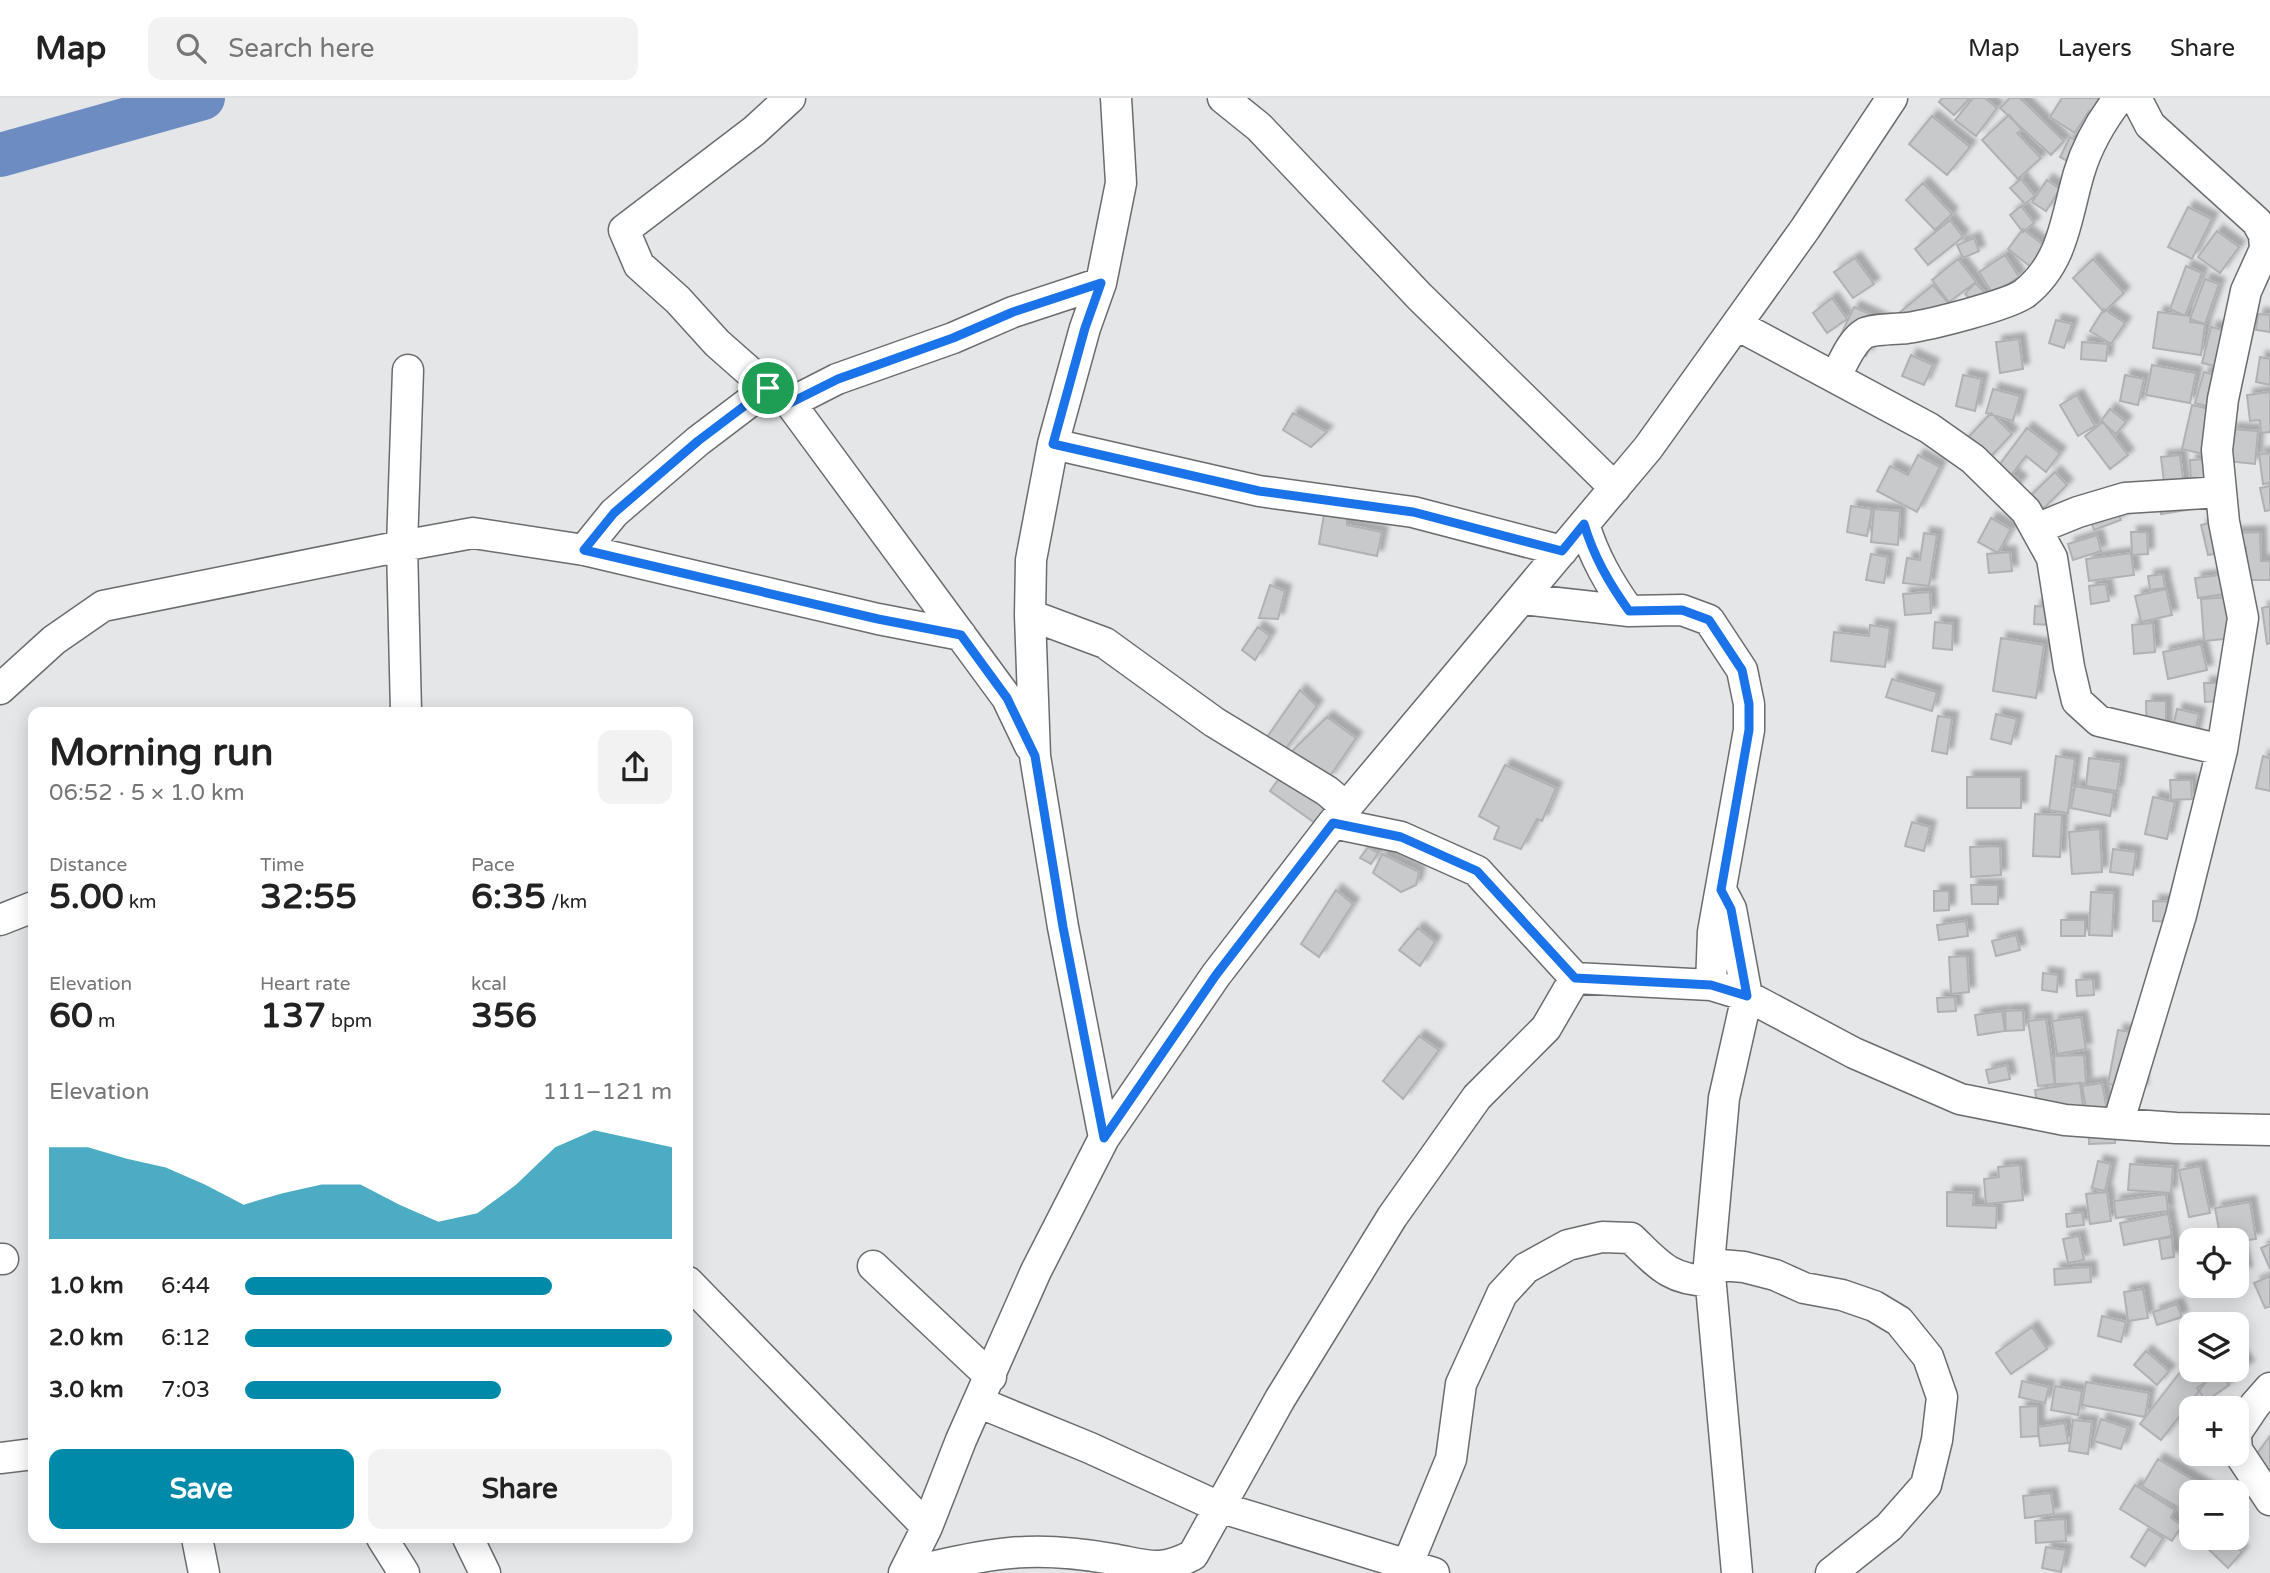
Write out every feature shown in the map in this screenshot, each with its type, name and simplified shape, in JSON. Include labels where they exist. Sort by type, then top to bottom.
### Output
[{"type":"street","points":[[790,98],[754,131],[624,230],[639,265],[678,300],[717,343],[779,395],[1007,698],[1035,756]]},
{"type":"street","points":[[1104,1138],[1063,927],[1035,756],[1030,615],[1031,560],[1053,444],[1085,328],[1101,283],[1121,183],[1116,98]]},
{"type":"street","points":[[1223,98],[1259,127],[1419,296],[1615,488]]},
{"type":"street","points":[[904,1573],[927,1527],[1036,1271],[1104,1138],[1216,975],[1339,815],[1648,448],[1805,229],[1892,98]]},
{"type":"street","points":[[1835,377],[1857,340],[1866,332],[1915,327],[2024,295],[2041,276],[2058,250],[2089,146],[2106,114],[2119,98]]},
{"type":"street","points":[[2118,1124],[2181,915],[2222,750],[2243,618],[2224,522],[2217,450],[2223,399],[2246,292],[2265,249],[2264,235],[2257,222],[2150,125],[2136,98]]},
{"type":"street","points":[[584,550],[614,513],[698,441],[779,395],[838,379],[953,338],[1013,312],[1101,283]]},
{"type":"street","points":[[1737,325],[1929,428],[1973,459],[2026,511],[2052,558],[2077,701],[2099,721],[2222,750]]},
{"type":"street","points":[[407,707],[402,546],[408,370]]},
{"type":"street","points":[[1053,444],[1259,491],[1413,512],[1562,551]]},
{"type":"street","points":[[2036,529],[2078,512],[2125,498],[2221,492]]},
{"type":"street","points":[[1584,524],[1591,550],[1606,579],[1629,611]]},
{"type":"street","points":[[0,688],[54,640],[103,606],[473,533],[584,550],[878,619],[961,635]]},
{"type":"street","points":[[1522,598],[1629,611],[1682,610],[1709,620],[1742,670],[1749,704],[1749,730],[1713,932],[1711,985]]},
{"type":"street","points":[[1030,615],[1105,643],[1204,715],[1327,791],[1339,815],[1401,837],[1477,871],[1575,978],[1711,985],[1747,996],[1854,1053],[1960,1099],[2065,1120],[2176,1128],[2270,1129]]},
{"type":"street","points":[[1721,890],[1731,909],[1747,996],[1724,1098],[1709,1272],[1737,1573]]},
{"type":"street","points":[[0,920],[28,909]]},
{"type":"street","points":[[904,1573],[1011,1552],[1071,1554],[1113,1559],[1148,1568],[1176,1567],[1193,1555],[1280,1399],[1392,1217],[1477,1097],[1546,1028],[1575,978]]},
{"type":"street","points":[[873,1266],[984,1389],[1090,1448],[1219,1507],[1420,1569],[1451,1459],[1461,1384],[1502,1294],[1526,1268],[1568,1245],[1602,1237],[1631,1238],[1667,1272],[1689,1280],[1709,1272],[1754,1270],[1775,1275],[1804,1288],[1874,1306],[1899,1321],[1928,1357],[1942,1397],[1937,1440],[1926,1485],[1889,1527],[1831,1573]]},
{"type":"street","points":[[693,1287],[927,1527]]},
{"type":"street","points":[[2249,1414],[2270,1388]]},
{"type":"street","points":[[0,1458],[28,1455]]},
{"type":"street","points":[[2248,1466],[2270,1500]]},
{"type":"street","points":[[198,1543],[204,1573]]},
{"type":"street","points":[[385,1543],[404,1573]]},
{"type":"street","points":[[470,1543],[485,1573]]},
{"type":"building","points":[[1942,98],[1970,98],[1954,115],[1939,102]]},
{"type":"building","points":[[1973,98],[1985,98],[1997,108],[1976,136],[1955,120]]},
{"type":"building","points":[[2010,98],[2020,98],[2064,141],[2051,155],[2000,108]]},
{"type":"building","points":[[2062,98],[2117,98],[2114,127],[2089,111],[2075,133],[2050,117]]},
{"type":"building","points":[[2009,115],[2022,130],[2017,133],[2041,158],[2018,179],[1982,140]]},
{"type":"building","points":[[1932,116],[1970,147],[1947,175],[1909,144]]},
{"type":"building","points":[[2070,137],[2094,151],[2084,170],[2060,157]]},
{"type":"building","points":[[2021,179],[2035,196],[2025,204],[2010,188]]},
{"type":"building","points":[[2047,180],[2060,189],[2046,211],[2032,202]]},
{"type":"building","points":[[1923,183],[1952,214],[1935,230],[1906,200]]},
{"type":"building","points":[[2021,206],[2034,223],[2023,232],[2010,215]]},
{"type":"building","points":[[2188,207],[2212,219],[2192,259],[2168,247]]},
{"type":"building","points":[[1950,220],[1963,237],[1928,265],[1915,249]]},
{"type":"building","points":[[2023,229],[2060,258],[2045,278],[2008,249]]},
{"type":"building","points":[[2217,231],[2239,247],[2220,273],[2198,257]]},
{"type":"building","points":[[1974,238],[1979,251],[1963,258],[1957,245]]},
{"type":"building","points":[[2005,255],[2019,277],[1993,294],[1979,272]]},
{"type":"building","points":[[1855,258],[1874,284],[1853,298],[1834,272]]},
{"type":"building","points":[[1958,259],[1976,282],[1949,302],[1932,280]]},
{"type":"building","points":[[2093,259],[2124,293],[2104,312],[2073,278]]},
{"type":"building","points":[[2186,266],[2202,273],[2185,316],[2170,309]]},
{"type":"building","points":[[2205,279],[2219,284],[2205,324],[2190,319]]},
{"type":"building","points":[[1975,283],[2004,311],[1993,322],[1965,294]]},
{"type":"building","points":[[1933,285],[1949,304],[1915,333],[1899,313]]},
{"type":"building","points":[[1832,298],[1847,319],[1827,333],[1813,313]]},
{"type":"building","points":[[1854,307],[1883,320],[1866,356],[1837,343]]},
{"type":"building","points":[[2104,309],[2125,323],[2111,344],[2090,331]]},
{"type":"building","points":[[2158,312],[2191,316],[2190,322],[2205,324],[2201,355],[2153,348]]},
{"type":"building","points":[[2258,314],[2270,315],[2270,332],[2256,330]]},
{"type":"building","points":[[2056,320],[2072,324],[2064,348],[2049,343]]},
{"type":"building","points":[[2211,327],[2239,334],[2230,370],[2202,363]]},
{"type":"building","points":[[2019,339],[2023,369],[2000,373],[1996,342]]},
{"type":"building","points":[[2082,342],[2108,344],[2106,361],[2081,359]]},
{"type":"building","points":[[1911,355],[1933,365],[1924,385],[1902,376]]},
{"type":"building","points":[[2260,357],[2270,359],[2270,385],[2256,382]]},
{"type":"building","points":[[2152,365],[2196,373],[2190,403],[2146,395]]},
{"type":"building","points":[[2204,372],[2227,378],[2218,409],[2195,403]]},
{"type":"building","points":[[1963,375],[1982,379],[1975,411],[1956,406]]},
{"type":"building","points":[[2125,375],[2144,379],[2138,405],[2120,401]]},
{"type":"building","points":[[1993,389],[2020,396],[2013,421],[1986,413]]},
{"type":"building","points":[[2270,392],[2270,432],[2261,433],[2260,420],[2250,421],[2247,395]]},
{"type":"building","points":[[2077,395],[2095,426],[2078,436],[2060,405]]},
{"type":"building","points":[[2192,405],[2218,411],[2208,455],[2182,449]]},
{"type":"building","points":[[2110,409],[2126,422],[2116,434],[2101,421]]},
{"type":"building","points":[[1293,413],[1327,432],[1311,447],[1283,430]]},
{"type":"building","points":[[1991,413],[2012,434],[1980,468],[1959,447]]},
{"type":"building","points":[[2103,422],[2128,455],[2110,469],[2085,436]]},
{"type":"building","points":[[2027,428],[2060,453],[2046,472],[2026,456],[2012,474],[2021,481],[2012,492],[1991,476]]},
{"type":"building","points":[[2231,429],[2258,431],[2255,464],[2228,461]]},
{"type":"building","points":[[2270,453],[2270,483],[2263,484],[2259,454]]},
{"type":"building","points":[[1918,455],[1940,467],[1917,512],[1877,491],[1890,466],[1908,475]]},
{"type":"building","points":[[2180,455],[2187,510],[2161,514],[2158,491],[2165,490],[2161,457]]},
{"type":"building","points":[[2206,459],[2207,488],[2191,489],[2190,460]]},
{"type":"building","points":[[2055,472],[2067,485],[2038,514],[2025,501]]},
{"type":"building","points":[[2270,486],[2270,510],[2265,511],[2260,488]]},
{"type":"building","points":[[2114,503],[2121,520],[2094,530],[2088,513]]},
{"type":"building","points":[[1851,506],[1872,509],[1867,536],[1847,532]]},
{"type":"building","points":[[1874,509],[1900,511],[1898,545],[1871,542]]},
{"type":"building","points":[[1324,514],[1347,517],[1347,525],[1382,532],[1377,556],[1319,544]]},
{"type":"building","points":[[1991,518],[2011,529],[1998,553],[1978,542]]},
{"type":"building","points":[[2212,522],[2219,553],[2208,555],[2201,525]]},
{"type":"building","points":[[2131,532],[2147,532],[2148,554],[2132,555]]},
{"type":"building","points":[[2260,532],[2261,561],[2270,561],[2270,580],[2247,580],[2246,547],[2234,548],[2234,533]]},
{"type":"building","points":[[1924,533],[1937,535],[1929,586],[1903,583],[1907,558],[1920,560]]},
{"type":"building","points":[[2097,535],[2101,551],[2073,560],[2068,544]]},
{"type":"building","points":[[2010,552],[2012,571],[1989,573],[1987,554]]},
{"type":"building","points":[[2131,553],[2134,575],[2089,581],[2086,559]]},
{"type":"building","points":[[1871,554],[1888,557],[1884,583],[1866,580]]},
{"type":"building","points":[[2163,574],[2165,588],[2150,590],[2148,576]]},
{"type":"building","points":[[2228,574],[2231,593],[2198,598],[2195,578]]},
{"type":"building","points":[[2106,584],[2109,601],[2091,604],[2089,586]]},
{"type":"building","points":[[1270,585],[1285,591],[1278,619],[1259,618]]},
{"type":"building","points":[[2166,589],[2172,615],[2141,622],[2135,596]]},
{"type":"building","points":[[1930,592],[1931,613],[1905,615],[1903,594]]},
{"type":"building","points":[[2229,597],[2235,638],[2204,641],[2201,599]]},
{"type":"building","points":[[2035,606],[2052,607],[2051,625],[2034,624]]},
{"type":"building","points":[[2270,606],[2270,643],[2267,644],[2262,608]]},
{"type":"building","points":[[1935,622],[1953,624],[1952,650],[1933,648]]},
{"type":"building","points":[[2153,623],[2155,652],[2134,654],[2132,625]]},
{"type":"building","points":[[1870,625],[1890,628],[1885,667],[1831,661],[1834,632],[1869,636]]},
{"type":"building","points":[[1258,627],[1270,636],[1255,660],[1242,650]]},
{"type":"building","points":[[2001,638],[2044,645],[2036,698],[1993,691]]},
{"type":"building","points":[[2201,644],[2207,670],[2168,679],[2163,652]]},
{"type":"building","points":[[1892,679],[1937,692],[1932,711],[1886,697]]},
{"type":"building","points":[[2204,683],[2218,683],[2220,701],[2205,702]]},
{"type":"building","points":[[1300,690],[1317,706],[1281,755],[1263,743]]},
{"type":"building","points":[[2146,701],[2166,701],[2166,747],[2147,747]]},
{"type":"building","points":[[2177,709],[2199,714],[2190,754],[2168,749]]},
{"type":"building","points":[[1996,714],[2017,719],[2011,744],[1991,739]]},
{"type":"building","points":[[1938,716],[1952,718],[1947,754],[1932,751]]},
{"type":"building","points":[[1327,717],[1356,738],[1328,779],[1291,752]]},
{"type":"building","points":[[2056,756],[2075,759],[2068,813],[2049,810]]},
{"type":"building","points":[[2263,756],[2270,758],[2270,791],[2256,788]]},
{"type":"building","points":[[2089,758],[2121,762],[2117,791],[2086,786]]},
{"type":"building","points":[[1505,765],[1556,788],[1542,821],[1537,819],[1521,849],[1494,839],[1499,827],[1479,816]]},
{"type":"building","points":[[1284,772],[1329,804],[1315,823],[1270,791]]},
{"type":"building","points":[[1967,777],[2021,777],[2021,808],[1967,808]]},
{"type":"building","points":[[2170,780],[2191,780],[2192,799],[2171,800]]},
{"type":"building","points":[[2075,786],[2114,793],[2110,816],[2071,808]]},
{"type":"building","points":[[2153,797],[2175,802],[2167,839],[2145,834]]},
{"type":"building","points":[[2035,814],[2062,815],[2060,857],[2033,856]]},
{"type":"building","points":[[1912,822],[1930,827],[1924,851],[1905,846]]},
{"type":"building","points":[[2100,829],[2102,872],[2072,874],[2069,832]]},
{"type":"building","points":[[2000,846],[2001,875],[1971,877],[1970,847]]},
{"type":"building","points":[[1368,847],[1378,853],[1371,864],[1360,858]]},
{"type":"building","points":[[2113,849],[2136,852],[2133,875],[2110,872]]},
{"type":"building","points":[[1382,854],[1419,872],[1416,885],[1401,892],[1373,873]]},
{"type":"building","points":[[1971,885],[1998,885],[1998,904],[1972,904]]},
{"type":"building","points":[[1336,890],[1353,904],[1319,957],[1301,944]]},
{"type":"building","points":[[1934,891],[1949,891],[1949,910],[1934,911]]},
{"type":"building","points":[[2091,892],[2114,893],[2112,936],[2089,935]]},
{"type":"building","points":[[2153,901],[2176,902],[2176,922],[2153,921]]},
{"type":"building","points":[[2061,920],[2085,920],[2085,936],[2061,936]]},
{"type":"building","points":[[1966,921],[1968,936],[1939,940],[1937,925]]},
{"type":"building","points":[[1418,928],[1435,942],[1420,966],[1399,950]]},
{"type":"building","points":[[2016,935],[2020,950],[1996,956],[1992,941]]},
{"type":"building","points":[[1967,956],[1969,992],[1951,994],[1949,957]]},
{"type":"building","points":[[2043,973],[2058,975],[2057,992],[2042,990]]},
{"type":"building","points":[[2093,979],[2094,995],[2077,996],[2076,980]]},
{"type":"building","points":[[1955,997],[1956,1011],[1938,1012],[1937,998]]},
{"type":"building","points":[[2023,1010],[2024,1030],[2006,1031],[2005,1011]]},
{"type":"building","points":[[2002,1011],[2005,1031],[1978,1035],[1975,1015]]},
{"type":"building","points":[[2081,1017],[2086,1049],[2057,1054],[2052,1021]]},
{"type":"building","points":[[2046,1019],[2055,1084],[2038,1086],[2028,1021]]},
{"type":"building","points":[[2118,1030],[2137,1033],[2142,1090],[2108,1084]]},
{"type":"building","points":[[1419,1036],[1439,1050],[1403,1099],[1383,1081]]},
{"type":"building","points":[[2084,1055],[2086,1083],[2055,1084],[2054,1056]]},
{"type":"building","points":[[2007,1065],[2010,1079],[1989,1083],[1986,1070]]},
{"type":"building","points":[[2080,1083],[2086,1130],[2038,1112],[2035,1090]]},
{"type":"building","points":[[2102,1083],[2107,1110],[2087,1114],[2082,1086]]},
{"type":"building","points":[[2114,1115],[2115,1143],[2089,1144],[2089,1116]]},
{"type":"building","points":[[2098,1161],[2111,1164],[2105,1191],[2092,1188]]},
{"type":"building","points":[[2130,1164],[2173,1167],[2171,1193],[2128,1190]]},
{"type":"building","points":[[2020,1165],[2023,1200],[1986,1204],[1984,1179],[1999,1177],[1998,1167]]},
{"type":"building","points":[[2200,1166],[2210,1213],[2189,1217],[2179,1170]]},
{"type":"building","points":[[1947,1192],[1974,1193],[1973,1205],[1997,1206],[1996,1228],[1947,1226]]},
{"type":"building","points":[[2107,1192],[2111,1221],[2090,1224],[2086,1194]]},
{"type":"building","points":[[2166,1194],[2168,1211],[2116,1218],[2114,1201]]},
{"type":"building","points":[[2250,1202],[2256,1239],[2249,1240],[2249,1228],[2219,1228],[2215,1208]]},
{"type":"building","points":[[2082,1212],[2084,1225],[2067,1227],[2066,1214]]},
{"type":"building","points":[[2168,1214],[2172,1236],[2124,1245],[2120,1223]]},
{"type":"building","points":[[2079,1236],[2084,1260],[2068,1263],[2063,1239]]},
{"type":"building","points":[[2172,1237],[2174,1257],[2162,1259],[2159,1239]]},
{"type":"building","points":[[2270,1244],[2270,1269],[2261,1248]]},
{"type":"building","points":[[2090,1267],[2091,1282],[2055,1285],[2054,1269]]},
{"type":"building","points":[[2270,1276],[2270,1306],[2265,1308],[2254,1283]]},
{"type":"building","points":[[2143,1289],[2148,1318],[2128,1321],[2124,1292]]},
{"type":"building","points":[[2177,1304],[2180,1312],[2179,1318],[2157,1325],[2153,1312]]},
{"type":"building","points":[[2102,1316],[2126,1322],[2121,1342],[2098,1336]]},
{"type":"building","points":[[2032,1327],[2047,1349],[2011,1374],[1996,1353]]},
{"type":"building","points":[[2146,1351],[2169,1371],[2157,1385],[2134,1365]]},
{"type":"building","points":[[2179,1374],[2179,1382],[2206,1382],[2195,1396],[2179,1396],[2179,1417],[2161,1440],[2140,1424]]},
{"type":"building","points":[[2022,1381],[2049,1387],[2045,1403],[2019,1397]]},
{"type":"building","points":[[2086,1382],[2149,1393],[2145,1417],[2082,1405]]},
{"type":"building","points":[[2206,1382],[2227,1382],[2229,1385],[2213,1396],[2203,1396],[2197,1388]]},
{"type":"building","points":[[2055,1386],[2082,1391],[2078,1415],[2051,1410]]},
{"type":"building","points":[[2038,1406],[2038,1436],[2021,1437],[2020,1407]]},
{"type":"building","points":[[2101,1419],[2128,1428],[2121,1449],[2094,1441]]},
{"type":"building","points":[[2073,1420],[2092,1422],[2088,1454],[2069,1451]]},
{"type":"building","points":[[2065,1423],[2068,1443],[2040,1446],[2038,1427]]},
{"type":"building","points":[[2270,1436],[2270,1476],[2251,1462]]},
{"type":"building","points":[[2158,1459],[2194,1480],[2179,1480],[2179,1508],[2142,1486]]},
{"type":"building","points":[[2135,1485],[2175,1510],[2171,1518],[2179,1523],[2179,1530],[2172,1541],[2120,1509]]},
{"type":"building","points":[[2051,1493],[2054,1514],[2025,1518],[2023,1496]]},
{"type":"building","points":[[2065,1519],[2066,1541],[2036,1543],[2035,1521]]},
{"type":"building","points":[[2148,1529],[2163,1538],[2145,1566],[2131,1557]]},
{"type":"building","points":[[2046,1547],[2066,1550],[2061,1572],[2042,1568]]},
{"type":"building","points":[[2209,1550],[2240,1550],[2242,1552],[2228,1568]]},
{"type":"waterway","points":[[0,155],[203,98]]},
{"type":"route","points":[[1101,283],[1085,328],[1053,444],[1259,491],[1413,512],[1562,551],[1584,524],[1591,550],[1606,579],[1629,611],[1682,610],[1709,620],[1742,670],[1749,704],[1749,730],[1721,890],[1731,909],[1747,996],[1711,985],[1575,978],[1477,871],[1401,837],[1333,823],[1216,975],[1104,1138],[1063,927],[1035,756],[1007,698],[961,635],[878,619],[584,550],[614,513],[698,441],[768,388],[790,403],[838,379],[953,338],[1013,312],[1101,283]]}]
